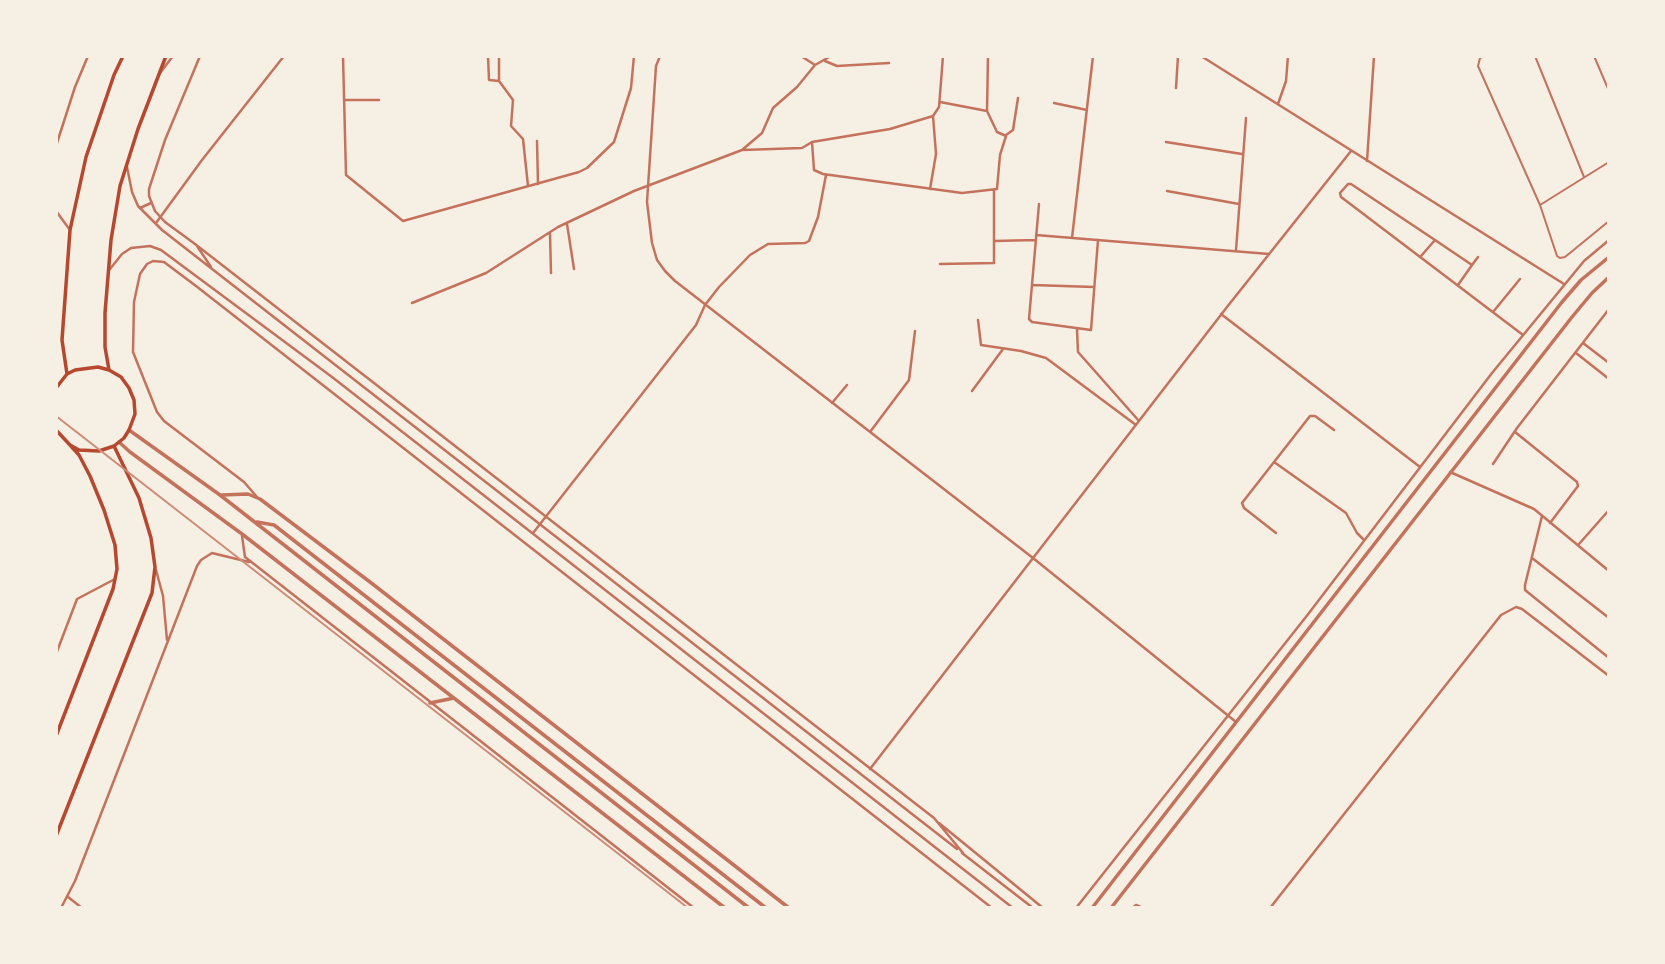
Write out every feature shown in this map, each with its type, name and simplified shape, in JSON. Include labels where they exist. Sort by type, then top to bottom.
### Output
[{"type":"main road","points":[[66,374],[62,340],[70,230],[86,157],[123,56]]},
{"type":"main road","points":[[109,370],[105,347],[109,270],[120,186],[166,56]]},
{"type":"main road","points":[[56,388],[66,374],[86,367],[109,370],[121,377],[134,400],[135,414],[129,430],[114,446],[89,452],[70,445]]},
{"type":"main road","points":[[56,736],[117,569],[114,545],[90,476],[79,455],[57,432]]},
{"type":"main road","points":[[56,836],[152,593],[155,567],[151,538],[139,498],[114,446]]},
{"type":"street","points":[[56,146],[88,56]]},
{"type":"street","points":[[159,75],[173,56]]},
{"type":"street","points":[[200,56],[165,140],[149,189],[151,203],[160,218],[934,818],[1044,908]]},
{"type":"street","points":[[155,224],[284,56]]},
{"type":"street","points":[[343,56],[346,175],[399,219],[409,220],[579,172],[612,146],[631,88],[634,56]]},
{"type":"street","points":[[488,56],[489,80],[499,81]]},
{"type":"street","points":[[499,56],[499,81],[513,100],[511,126],[523,139],[528,187]]},
{"type":"street","points":[[660,56],[656,66],[648,186],[652,243],[657,260],[675,281],[1032,558],[1236,722]]},
{"type":"street","points":[[801,56],[815,65]]},
{"type":"street","points":[[742,150],[762,133],[772,108],[797,87],[815,65],[831,56]]},
{"type":"street","points":[[412,303],[486,272],[567,223],[648,186],[742,150],[799,148],[812,142],[890,129],[933,116],[940,102],[943,56]]},
{"type":"street","points":[[988,56],[987,111],[997,132],[1006,135]]},
{"type":"street","points":[[1073,238],[1093,56]]},
{"type":"street","points":[[1176,88],[1178,56]]},
{"type":"street","points":[[1201,56],[1564,284]]},
{"type":"street","points":[[1278,105],[1286,81],[1288,56]]},
{"type":"street","points":[[1367,161],[1374,56]]},
{"type":"street","points":[[825,61],[837,66],[889,63]]},
{"type":"street","points":[[812,142],[814,170],[826,175],[967,193],[994,190],[999,188],[1000,155],[1006,135],[1013,130],[1018,98]]},
{"type":"street","points":[[345,100],[379,100]]},
{"type":"street","points":[[940,102],[987,111]]},
{"type":"street","points":[[1054,103],[1087,110]]},
{"type":"street","points":[[930,189],[936,154],[933,116]]},
{"type":"street","points":[[1236,250],[1245,118]]},
{"type":"street","points":[[537,141],[538,184]]},
{"type":"street","points":[[1166,142],[1243,154]]},
{"type":"street","points":[[870,769],[1221,314],[1351,151]]},
{"type":"street","points":[[127,164],[132,192],[139,208],[155,224],[1033,908]]},
{"type":"street","points":[[533,533],[696,325],[705,304],[755,251],[772,243],[809,241],[818,217],[826,175]]},
{"type":"street","points":[[1472,265],[1351,184],[1340,193],[1341,197],[1523,335]]},
{"type":"street","points":[[940,264],[993,264],[994,190]]},
{"type":"street","points":[[1167,191],[1240,204]]},
{"type":"street","points":[[139,208],[151,203]]},
{"type":"street","points":[[1039,204],[1030,321],[1091,330],[1098,240]]},
{"type":"street","points":[[56,211],[70,230]]},
{"type":"street","points":[[567,223],[574,270]]},
{"type":"street","points":[[550,232],[551,273]]},
{"type":"street","points":[[1036,235],[1269,254]]},
{"type":"street","points":[[995,241],[1035,240]]},
{"type":"street","points":[[1421,256],[1435,240]]},
{"type":"street","points":[[1076,908],[1523,335],[1564,284],[1594,251],[1609,240]]},
{"type":"street","points":[[195,244],[213,270]]},
{"type":"street","points":[[109,270],[121,254],[131,248],[150,246],[161,250],[533,533],[1013,908]]},
{"type":"street","points":[[1458,285],[1478,257]]},
{"type":"street","points":[[1092,908],[1562,302],[1581,280],[1609,257]]},
{"type":"street","points":[[789,908],[260,499],[244,482],[160,416],[135,358],[134,302],[142,268],[153,261],[164,262],[992,908]]},
{"type":"street","points":[[193,284],[197,277]]},
{"type":"street","points":[[1111,908],[1572,317],[1609,277]]},
{"type":"street","points":[[1493,312],[1520,279]]},
{"type":"street","points":[[1032,285],[1094,287]]},
{"type":"street","points":[[1493,464],[1514,432],[1609,309]]},
{"type":"street","points":[[1221,314],[1420,467]]},
{"type":"street","points":[[978,320],[981,345],[1046,358],[1136,425]]},
{"type":"street","points":[[1077,329],[1078,352],[1139,421]]},
{"type":"street","points":[[870,432],[909,380],[915,331]]},
{"type":"street","points":[[1583,343],[1609,363]]},
{"type":"street","points":[[972,391],[1003,348]]},
{"type":"street","points":[[292,360],[298,352]]},
{"type":"street","points":[[1576,353],[1609,379]]},
{"type":"street","points":[[56,376],[61,380]]},
{"type":"street","points":[[832,403],[847,385]]},
{"type":"street","points":[[1276,533],[1242,505],[1310,416],[1315,416],[1334,430]]},
{"type":"street","points":[[129,430],[220,495],[749,908]]},
{"type":"street","points":[[1514,432],[1577,482],[1577,486],[1550,523]]},
{"type":"street","points":[[119,442],[725,908]]},
{"type":"street","points":[[1274,462],[1346,513],[1364,540]]},
{"type":"street","points":[[1450,472],[1526,505],[1609,570]]},
{"type":"street","points":[[220,495],[248,494],[260,499]]},
{"type":"street","points":[[1578,545],[1609,510]]},
{"type":"street","points":[[1542,516],[1525,590],[1609,658]]},
{"type":"street","points":[[255,522],[274,525],[766,908]]},
{"type":"street","points":[[242,534],[244,554],[253,563],[694,908]]},
{"type":"street","points":[[63,907],[201,560],[217,553],[253,563]]},
{"type":"street","points":[[1532,558],[1609,618]]},
{"type":"street","points":[[155,567],[163,596],[167,641]]},
{"type":"street","points":[[56,654],[77,599],[115,579]]},
{"type":"street","points":[[1270,908],[1501,615],[1516,607],[1522,609],[1609,676]]},
{"type":"street","points":[[430,704],[454,698]]},
{"type":"street","points":[[934,818],[963,853]]},
{"type":"street","points":[[68,897],[82,908]]},
{"type":"street","points":[[1132,908],[1136,905],[1143,908]]},
{"type":"lane","points":[[1485,56],[1480,58],[1478,66],[1560,258],[1565,257],[1609,221]]},
{"type":"lane","points":[[1535,56],[1584,177]]},
{"type":"lane","points":[[1594,56],[1609,91]]},
{"type":"lane","points":[[1539,205],[1609,163]]},
{"type":"railway","points":[[56,416],[688,908]]}]
